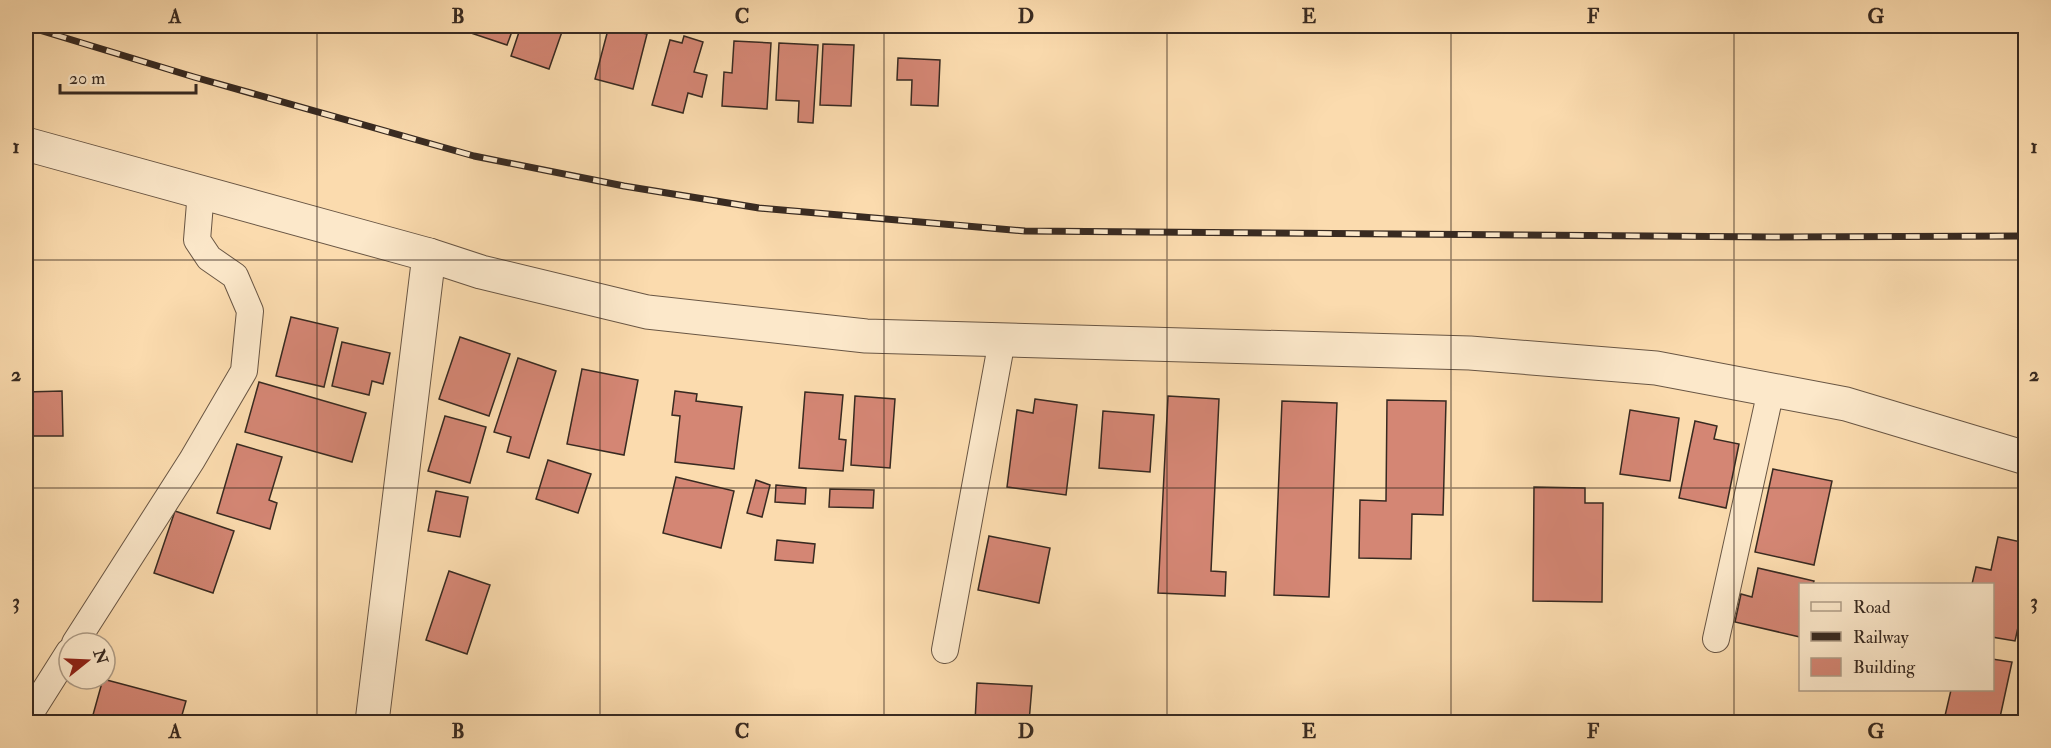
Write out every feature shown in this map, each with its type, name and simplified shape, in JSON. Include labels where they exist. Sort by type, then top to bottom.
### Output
[{"type":"street","points":[[26,144],[107,169],[201,191],[429,255],[481,272],[647,312],[866,336],[1470,353],[1656,368],[1846,404],[2025,458]]},
{"type":"street","points":[[372,723],[429,255]]},
{"type":"lane","points":[[83,631],[192,460],[244,371],[250,311],[235,276],[209,258],[196,240],[201,191]]},
{"type":"lane","points":[[945,650],[1002,340]]},
{"type":"lane","points":[[1716,639],[1771,390]]},
{"type":"lane","points":[[26,720],[57,671]]},
{"type":"building","points":[[473,26],[514,26],[507,45],[471,33]]},
{"type":"building","points":[[521,26],[564,26],[549,69],[511,56]]},
{"type":"building","points":[[609,26],[647,34],[633,89],[595,79]]},
{"type":"building","points":[[684,36],[703,42],[694,72],[707,75],[702,97],[688,93],[683,113],[652,105],[670,40],[682,43]]},
{"type":"building","points":[[734,41],[771,43],[767,109],[722,106],[724,72],[732,73]]},
{"type":"building","points":[[779,43],[818,45],[813,123],[798,122],[799,101],[776,100]]},
{"type":"building","points":[[823,44],[854,45],[851,106],[820,105]]},
{"type":"building","points":[[898,58],[940,60],[938,106],[911,105],[912,80],[897,80]]},
{"type":"building","points":[[291,317],[338,328],[324,387],[276,376]]},
{"type":"building","points":[[460,337],[510,354],[489,416],[439,399]]},
{"type":"building","points":[[342,342],[390,353],[383,384],[372,381],[369,395],[332,386]]},
{"type":"building","points":[[518,358],[556,371],[529,458],[507,452],[511,437],[494,432]]},
{"type":"building","points":[[582,369],[638,380],[624,455],[567,444]]},
{"type":"building","points":[[259,382],[366,413],[352,462],[245,432]]},
{"type":"building","points":[[62,391],[63,436],[26,436],[26,392]]},
{"type":"building","points":[[675,391],[697,394],[696,401],[742,407],[734,469],[675,462],[680,416],[672,415]]},
{"type":"building","points":[[805,392],[843,395],[839,439],[846,440],[843,471],[799,468]]},
{"type":"building","points":[[855,396],[895,399],[890,468],[851,465]]},
{"type":"building","points":[[1168,396],[1219,399],[1211,571],[1226,572],[1225,596],[1158,593]]},
{"type":"building","points":[[1035,399],[1077,405],[1066,495],[1007,487],[1017,410],[1033,413]]},
{"type":"building","points":[[1387,400],[1446,401],[1443,515],[1412,514],[1411,559],[1359,558],[1360,500],[1386,501]]},
{"type":"building","points":[[1282,401],[1337,403],[1329,597],[1274,595]]},
{"type":"building","points":[[1630,410],[1679,418],[1670,481],[1620,474]]},
{"type":"building","points":[[1103,411],[1154,415],[1150,472],[1099,468]]},
{"type":"building","points":[[445,416],[486,427],[470,483],[428,471]]},
{"type":"building","points":[[1695,421],[1717,426],[1714,439],[1739,444],[1726,508],[1679,498]]},
{"type":"building","points":[[237,444],[282,457],[269,500],[277,503],[270,529],[217,513]]},
{"type":"building","points":[[548,460],[591,474],[578,513],[536,499]]},
{"type":"building","points":[[1773,469],[1832,481],[1814,565],[1755,552]]},
{"type":"building","points":[[676,477],[734,491],[721,548],[663,533]]},
{"type":"building","points":[[756,480],[770,485],[762,517],[747,513]]},
{"type":"building","points":[[776,485],[806,488],[805,504],[775,502]]},
{"type":"building","points":[[1534,487],[1585,488],[1585,503],[1603,503],[1602,602],[1533,601]]},
{"type":"building","points":[[830,489],[874,490],[873,508],[829,507]]},
{"type":"building","points":[[436,491],[468,497],[460,537],[428,531]]},
{"type":"building","points":[[175,511],[234,531],[213,593],[154,573]]},
{"type":"building","points":[[26,528],[31,528],[30,615],[26,615]]},
{"type":"building","points":[[989,536],[1050,548],[1039,603],[978,590]]},
{"type":"building","points":[[1998,537],[2026,543],[2026,591],[2015,641],[1994,637],[1994,583],[1972,583],[1976,567],[1991,570]]},
{"type":"building","points":[[777,540],[815,544],[813,563],[775,560]]},
{"type":"building","points":[[1758,568],[1814,581],[1813,583],[1799,583],[1799,637],[1735,622],[1741,594],[1752,597]]},
{"type":"building","points":[[449,571],[490,585],[467,654],[426,640]]},
{"type":"building","points":[[1994,659],[2012,662],[1999,722],[1944,720],[1951,691],[1994,691]]},
{"type":"building","points":[[117,683],[186,701],[180,722],[91,722],[100,691],[117,691]]},
{"type":"building","points":[[977,683],[1032,686],[1029,722],[975,722]]},
{"type":"railway","points":[[26,26],[194,77],[474,156],[624,186],[759,208],[1025,231],[1773,237],[2026,236]]}]
